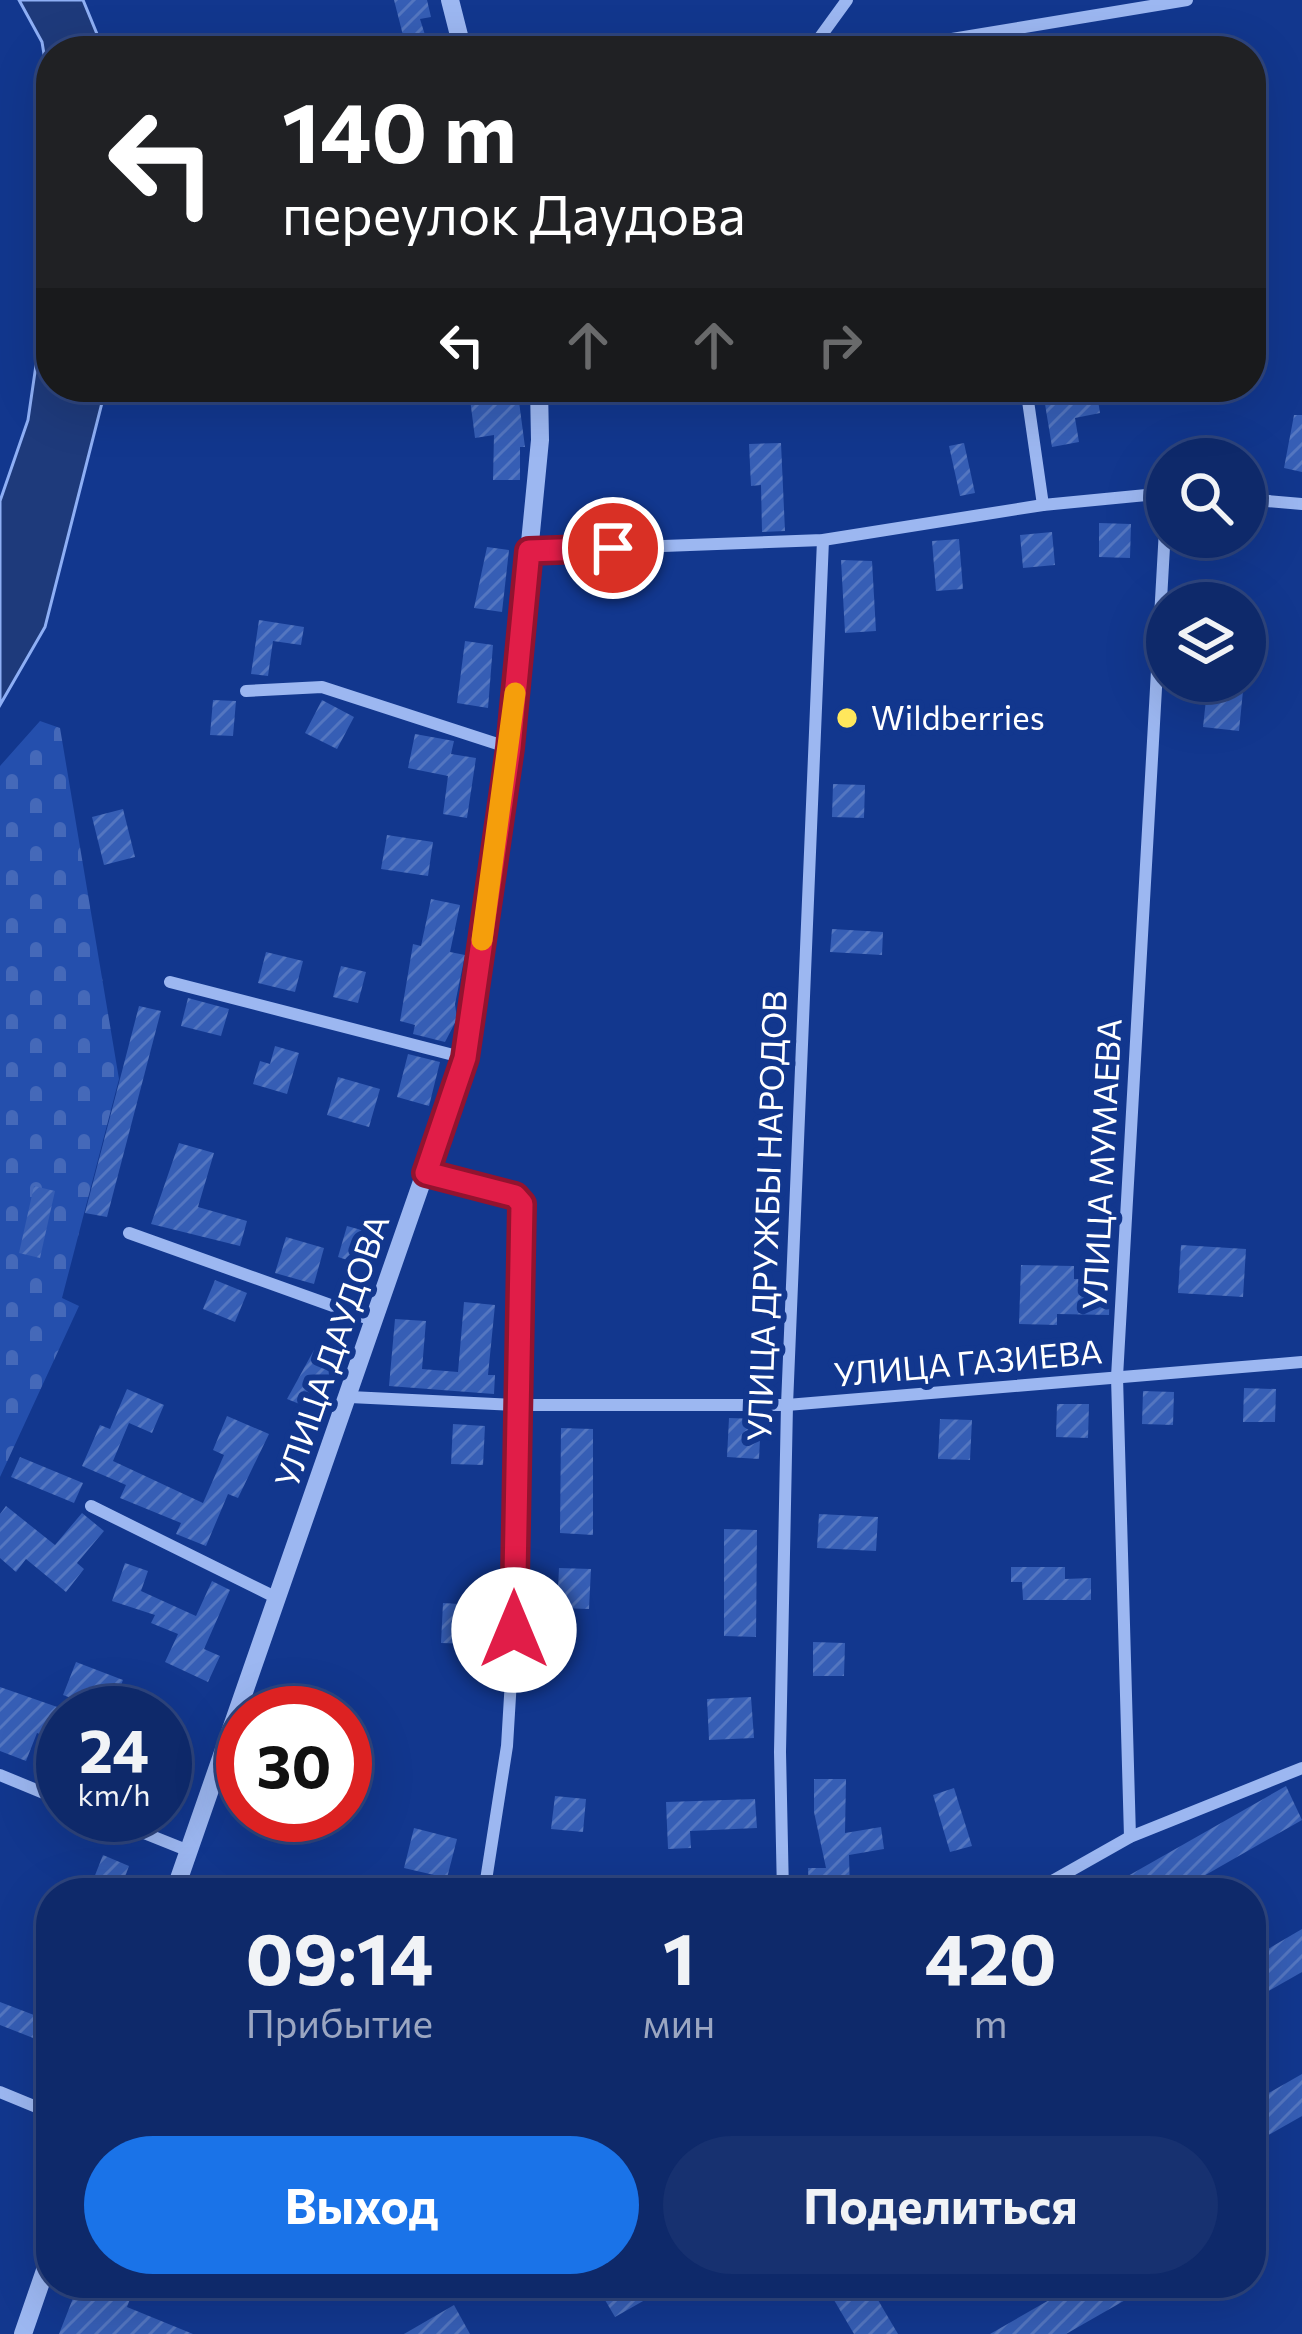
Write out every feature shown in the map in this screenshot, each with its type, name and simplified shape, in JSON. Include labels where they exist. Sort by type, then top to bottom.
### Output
[{"type":"street","points":[[450,0],[460,36]]},
{"type":"street","points":[[821,36],[847,0]]},
{"type":"street","points":[[1000,36],[1187,0]]},
{"type":"street","name":"УЛИЦА ДАУДОВА","points":[[179,1878],[465,1058],[510,748],[540,440],[539,402]]},
{"type":"street","points":[[1028,402],[1043,505]]},
{"type":"street","points":[[529,551],[823,540],[1043,505],[1146,496]]},
{"type":"street","points":[[1266,500],[1302,503]]},
{"type":"street","name":"УЛИЦА ДРУЖБЫ НАРОДОВ","points":[[783,1878],[780,1752],[787,1405],[823,540]]},
{"type":"street","name":"УЛИЦА МУМАЕВА","points":[[1130,1838],[1117,1377],[1163,558]]},
{"type":"street","points":[[246,691],[322,687],[510,748]]},
{"type":"street","points":[[170,982],[465,1058]]},
{"type":"street","points":[[426,1173],[521,1200],[508,1723],[486,1878]]},
{"type":"street","points":[[129,1233],[375,1322]]},
{"type":"street","name":"УЛИЦА ГАЗИЕВА","points":[[350,1397],[514,1405],[787,1405],[1302,1362]]},
{"type":"street","points":[[91,1506],[277,1598]]},
{"type":"street","points":[[1058,1878],[1130,1838],[1302,1768]]},
{"type":"street","points":[[0,1775],[36,1790]]},
{"type":"street","points":[[166,1842],[189,1851]]},
{"type":"street","points":[[0,2092],[36,2107]]},
{"type":"street","points":[[23,2334],[36,2296]]},
{"type":"green space","points":[[40,721],[60,728],[119,1079],[62,1298],[79,1306],[0,1477],[0,766]]},
{"type":"shaded area","points":[[19,0],[83,0],[98,36],[39,36]]},
{"type":"shaded area","points":[[36,365],[36,402],[102,402],[45,627],[0,705],[0,501],[28,420]]},
{"type":"building","points":[[394,0],[427,0],[431,17],[420,19],[425,36],[403,36]]},
{"type":"building","points":[[470,402],[519,402],[525,447],[520,447],[520,480],[493,480],[494,435],[475,438]]},
{"type":"building","points":[[1045,402],[1098,402],[1100,413],[1075,418],[1079,442],[1052,447]]},
{"type":"building","points":[[1294,415],[1302,415],[1302,472],[1284,468]]},
{"type":"building","points":[[781,443],[785,531],[762,532],[761,485],[751,486],[749,444]]},
{"type":"building","points":[[964,443],[975,493],[960,496],[949,446]]},
{"type":"building","points":[[642,515],[644,536],[599,538],[598,518]]},
{"type":"building","points":[[1099,523],[1131,524],[1130,558],[1099,557]]},
{"type":"building","points":[[1052,532],[1055,565],[1023,568],[1020,535]]},
{"type":"building","points":[[959,539],[963,589],[936,591],[932,541]]},
{"type":"building","points":[[487,547],[509,550],[502,612],[474,608]]},
{"type":"building","points":[[841,560],[872,561],[876,631],[845,633]]},
{"type":"building","points":[[259,620],[304,627],[301,645],[273,641],[268,676],[251,674]]},
{"type":"building","points":[[465,641],[493,645],[488,708],[457,703]]},
{"type":"building","points":[[213,700],[236,701],[233,736],[210,735]]},
{"type":"building","points":[[322,700],[354,717],[337,749],[305,733]]},
{"type":"building","points":[[1206,702],[1242,702],[1239,731],[1203,727]]},
{"type":"building","points":[[415,734],[454,741],[451,754],[476,758],[467,818],[443,814],[448,776],[408,768]]},
{"type":"building","points":[[833,784],[865,785],[864,818],[832,817]]},
{"type":"building","points":[[123,809],[135,857],[104,865],[92,817]]},
{"type":"building","points":[[387,835],[433,842],[428,876],[381,869]]},
{"type":"building","points":[[431,899],[460,905],[450,952],[465,955],[455,1004],[457,1019],[445,1042],[413,1034],[415,1025],[400,1021],[413,944],[421,946]]},
{"type":"building","points":[[832,929],[883,932],[882,955],[830,952]]},
{"type":"building","points":[[266,952],[303,961],[295,992],[258,983]]},
{"type":"building","points":[[341,966],[366,972],[358,1003],[333,997]]},
{"type":"building","points":[[188,998],[229,1009],[221,1036],[181,1026]]},
{"type":"building","points":[[139,1006],[161,1011],[107,1217],[85,1213]]},
{"type":"building","points":[[275,1046],[299,1053],[287,1094],[253,1084],[260,1061],[270,1064]]},
{"type":"building","points":[[408,1054],[440,1062],[429,1106],[397,1097]]},
{"type":"building","points":[[338,1077],[380,1089],[369,1127],[327,1115]]},
{"type":"building","points":[[179,1143],[214,1153],[198,1207],[247,1221],[240,1246],[151,1224]]},
{"type":"building","points":[[34,1186],[55,1191],[40,1258],[19,1253]]},
{"type":"building","points":[[347,1226],[372,1233],[363,1265],[338,1257]]},
{"type":"building","points":[[286,1237],[324,1248],[314,1284],[275,1273]]},
{"type":"building","points":[[1181,1245],[1246,1249],[1243,1297],[1178,1293]]},
{"type":"building","points":[[1021,1265],[1074,1266],[1074,1279],[1110,1280],[1109,1315],[1057,1314],[1057,1325],[1019,1324]]},
{"type":"building","points":[[215,1280],[247,1293],[235,1322],[203,1309]]},
{"type":"building","points":[[464,1302],[495,1305],[488,1375],[495,1375],[494,1394],[389,1386],[395,1319],[426,1321],[422,1369],[458,1372]]},
{"type":"building","points":[[314,1350],[337,1359],[312,1409],[287,1399]]},
{"type":"building","points":[[1244,1388],[1276,1389],[1275,1422],[1243,1422]]},
{"type":"building","points":[[127,1389],[164,1405],[152,1433],[129,1423],[113,1461],[203,1503],[224,1455],[213,1450],[227,1416],[269,1434],[238,1498],[228,1494],[206,1546],[176,1534],[181,1523],[120,1498],[126,1485],[82,1466],[100,1425],[110,1429]]},
{"type":"building","points":[[1143,1391],[1174,1392],[1173,1425],[1142,1424]]},
{"type":"building","points":[[1057,1404],[1089,1404],[1088,1438],[1056,1437]]},
{"type":"building","points":[[729,1418],[761,1419],[759,1459],[727,1457]]},
{"type":"building","points":[[940,1419],[972,1420],[970,1460],[938,1459]]},
{"type":"building","points":[[453,1424],[485,1426],[483,1465],[451,1464]]},
{"type":"building","points":[[561,1428],[593,1429],[593,1535],[560,1533]]},
{"type":"building","points":[[20,1457],[83,1483],[74,1503],[11,1477]]},
{"type":"building","points":[[6,1506],[55,1545],[82,1513],[104,1531],[77,1563],[84,1569],[66,1592],[26,1559],[16,1572],[0,1558],[0,1514]]},
{"type":"building","points":[[819,1514],[878,1517],[876,1551],[817,1548]]},
{"type":"building","points":[[724,1529],[757,1530],[756,1637],[724,1636]]},
{"type":"building","points":[[125,1563],[148,1571],[141,1591],[196,1616],[212,1581],[230,1590],[204,1649],[220,1656],[208,1682],[165,1662],[178,1634],[151,1623],[155,1615],[112,1601]]},
{"type":"building","points":[[1011,1567],[1065,1567],[1065,1579],[1091,1578],[1091,1600],[1023,1600],[1022,1582],[1011,1582]]},
{"type":"building","points":[[559,1568],[591,1569],[589,1609],[557,1608]]},
{"type":"building","points":[[443,1603],[475,1605],[474,1644],[441,1643]]},
{"type":"building","points":[[813,1642],[845,1643],[844,1676],[813,1676]]},
{"type":"building","points":[[76,1662],[123,1680],[121,1686],[67,1686]]},
{"type":"building","points":[[0,1687],[36,1700],[36,1736],[26,1761],[0,1751]]},
{"type":"building","points":[[751,1697],[754,1738],[709,1740],[707,1699]]},
{"type":"building","points":[[814,1779],[846,1779],[845,1833],[881,1827],[884,1849],[849,1855],[850,1878],[808,1878],[808,1868],[826,1868],[814,1812]]},
{"type":"building","points":[[1286,1786],[1302,1820],[1200,1878],[1124,1878]]},
{"type":"building","points":[[954,1788],[972,1846],[950,1852],[933,1795]]},
{"type":"building","points":[[555,1796],[586,1799],[583,1832],[551,1829]]},
{"type":"building","points":[[755,1799],[757,1828],[690,1831],[691,1848],[668,1849],[666,1802]]},
{"type":"building","points":[[414,1828],[457,1839],[447,1878],[404,1868]]},
{"type":"building","points":[[103,1855],[129,1866],[125,1878],[94,1878]]},
{"type":"building","points":[[1302,1929],[1302,1972],[1266,1992],[1266,1950]]},
{"type":"building","points":[[0,2002],[34,2015],[36,2010],[36,2039],[0,2025]]},
{"type":"building","points":[[1302,2074],[1302,2116],[1266,2136],[1266,2094]]},
{"type":"building","points":[[73,2298],[130,2298],[127,2307],[193,2334],[59,2334]]},
{"type":"building","points":[[604,2298],[648,2298],[615,2317]]},
{"type":"building","points":[[833,2298],[877,2298],[898,2334],[854,2334]]},
{"type":"building","points":[[1053,2298],[1129,2298],[1066,2334],[990,2334]]},
{"type":"building","points":[[454,2305],[470,2334],[404,2334]]},
{"type":"slow traffic","points":[[482,940],[515,693]]},
{"type":"place","name":"Wildberries","points":[[847,718]]},
{"type":"route","points":[[514,1630],[514,1405],[522,1204],[515,1196],[426,1173],[465,1058],[510,748],[529,551],[613,548]]}]
